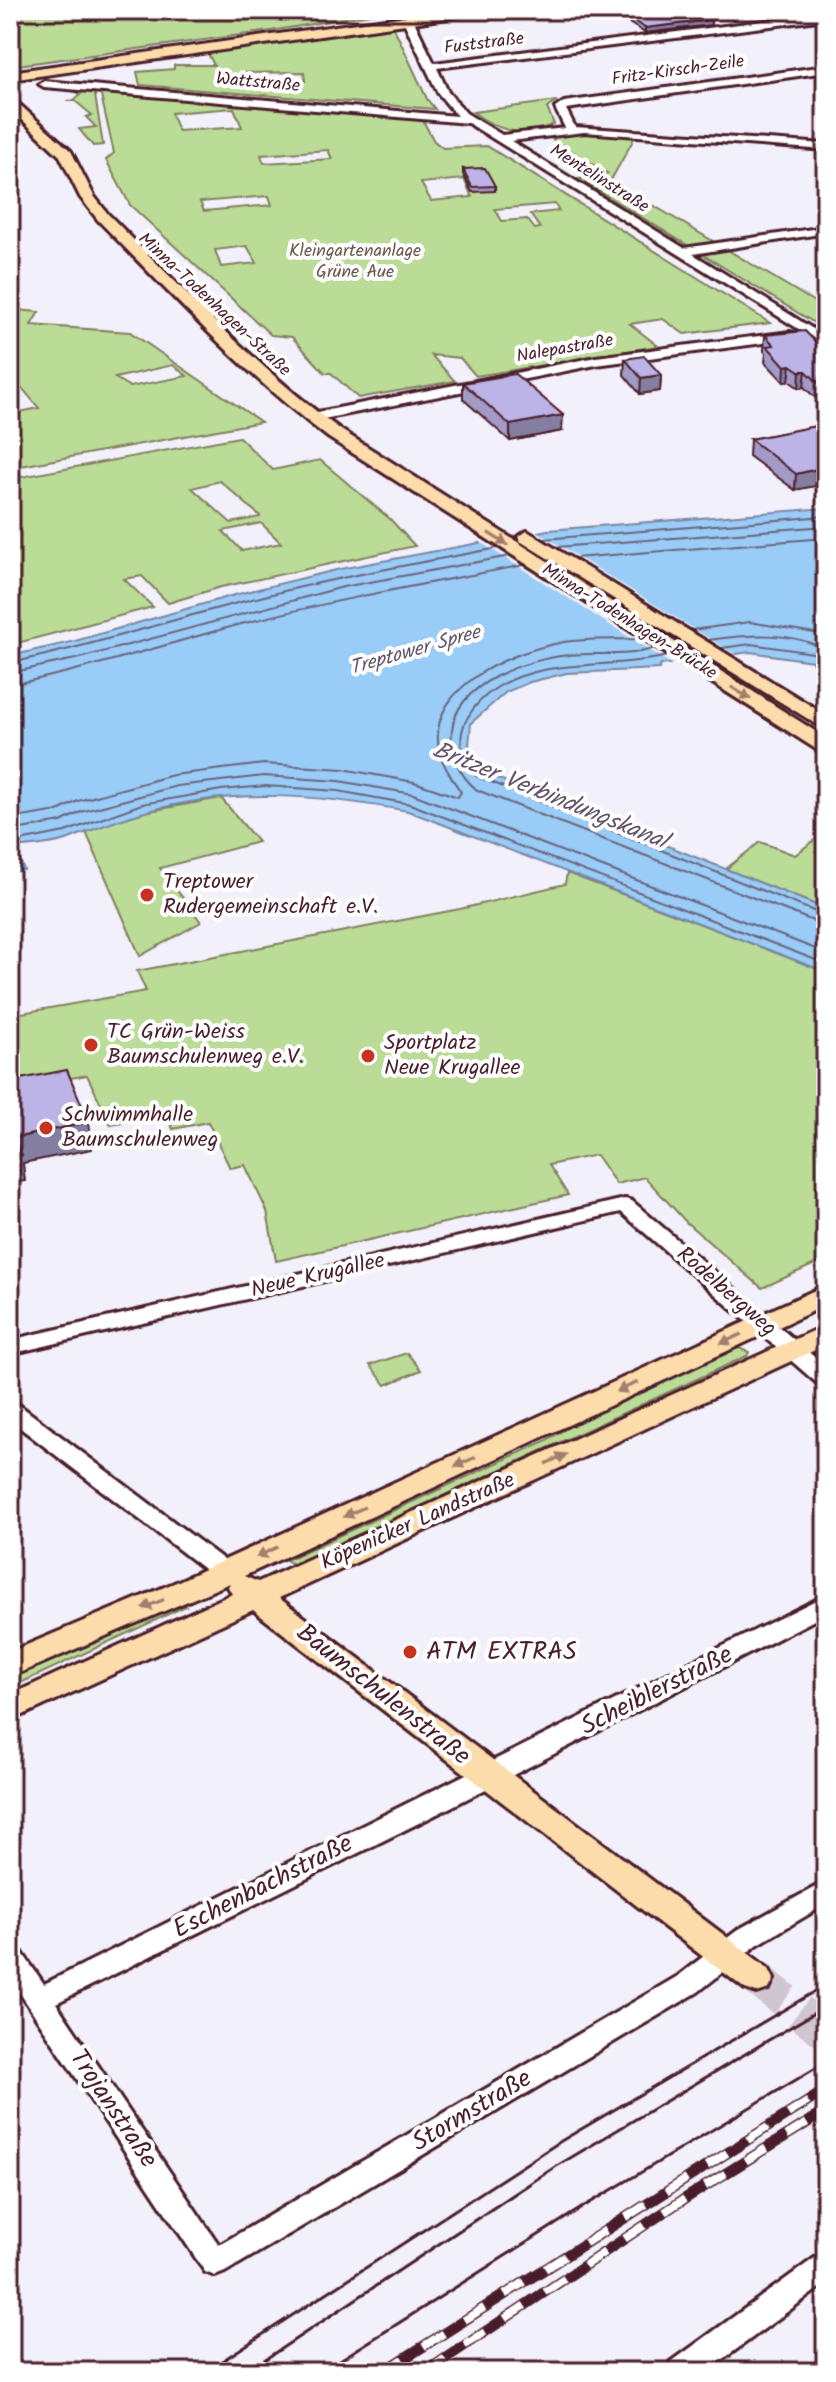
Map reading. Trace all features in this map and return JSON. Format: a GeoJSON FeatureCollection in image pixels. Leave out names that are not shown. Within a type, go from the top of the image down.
{"type":"FeatureCollection","features":[{"type":"Feature","properties":{"kind":"main road"},"geometry":{"type":"LineString","coordinates":[[10,73],[410,15],[476,10]]}},
{"type":"Feature","properties":{"kind":"main road","name":"Minna-Todenhagen-Straße"},"geometry":{"type":"LineString","coordinates":[[10,83],[71,139],[100,192],[119,216],[258,350],[333,413],[397,459],[454,491]]}},
{"type":"Feature","properties":{"kind":"main road","name":"Minna-Todenhagen-Straße"},"geometry":{"type":"LineString","coordinates":[[10,100],[66,154],[87,197],[103,217],[238,352],[313,417],[432,498]]}},
{"type":"Feature","properties":{"kind":"main road","name":"Minna-Todenhagen-Brücke"},"geometry":{"type":"LineString","coordinates":[[454,491],[826,724]]}},
{"type":"Feature","properties":{"kind":"main road","name":"Minna-Todenhagen-Brücke"},"geometry":{"type":"LineString","coordinates":[[432,498],[826,747]]}},
{"type":"Feature","properties":{"kind":"main road","name":"Köpenicker Landstraße"},"geometry":{"type":"LineString","coordinates":[[10,1665],[224,1572],[826,1294]]}},
{"type":"Feature","properties":{"kind":"main road","name":"Köpenicker Landstraße"},"geometry":{"type":"LineString","coordinates":[[10,1709],[826,1334]]}},
{"type":"Feature","properties":{"kind":"main road","name":"Baumschulenstraße"},"geometry":{"type":"LineString","coordinates":[[224,1572],[757,1979]]}},
{"type":"Feature","properties":{"kind":"street","name":"Mentelinstraße"},"geometry":{"type":"LineString","coordinates":[[410,15],[446,98],[469,120],[820,332],[826,342]]}},
{"type":"Feature","properties":{"kind":"street","name":"Fuststraße"},"geometry":{"type":"LineString","coordinates":[[432,66],[826,16]]}},
{"type":"Feature","properties":{"kind":"street","name":"Fritz-Kirsch-Zeile"},"geometry":{"type":"LineString","coordinates":[[571,129],[560,108],[564,105],[826,69]]}},
{"type":"Feature","properties":{"kind":"street","name":"Wattstraße"},"geometry":{"type":"LineString","coordinates":[[44,84],[469,120]]}},
{"type":"Feature","properties":{"kind":"street"},"geometry":{"type":"LineString","coordinates":[[500,139],[571,129],[624,130],[826,147]]}},
{"type":"Feature","properties":{"kind":"street"},"geometry":{"type":"LineString","coordinates":[[684,252],[754,238],[826,230]]}},
{"type":"Feature","properties":{"kind":"street","name":"Nalepastraße"},"geometry":{"type":"LineString","coordinates":[[313,417],[596,361],[820,332]]}},
{"type":"Feature","properties":{"kind":"street","name":"Rodelbergweg"},"geometry":{"type":"LineString","coordinates":[[625,1205],[826,1379]]}},
{"type":"Feature","properties":{"kind":"street","name":"Neue Krugallee"},"geometry":{"type":"LineString","coordinates":[[10,1347],[625,1205]]}},
{"type":"Feature","properties":{"kind":"street","name":"Baumschulenstraße"},"geometry":{"type":"LineString","coordinates":[[10,1409],[224,1572]]}},
{"type":"Feature","properties":{"kind":"street","name":"Scheiblerstraße"},"geometry":{"type":"LineString","coordinates":[[488,1775],[826,1604]]}},
{"type":"Feature","properties":{"kind":"street","name":"Eschenbachstraße"},"geometry":{"type":"LineString","coordinates":[[39,1999],[488,1775]]}},
{"type":"Feature","properties":{"kind":"street","name":"Stormstraße"},"geometry":{"type":"LineString","coordinates":[[215,2263],[688,1984],[748,1937],[826,1891]]}},
{"type":"Feature","properties":{"kind":"street","name":"Trojanstraße"},"geometry":{"type":"LineString","coordinates":[[10,1956],[215,2263]]}},
{"type":"Feature","properties":{"kind":"street"},"geometry":{"type":"LineString","coordinates":[[682,2372],[826,2266]]}},
{"type":"Feature","properties":{"kind":"green space"},"geometry":{"type":"Polygon","coordinates":[[[10,10],[393,10],[271,31],[10,66],[10,10]]]}},
{"type":"Feature","properties":{"kind":"green space"},"geometry":{"type":"Polygon","coordinates":[[[394,28],[427,99],[435,109],[140,85],[137,72],[174,69],[174,65],[214,65],[207,52],[394,28]],[[304,72],[240,73],[239,82],[305,81],[304,72]]]}},
{"type":"Feature","properties":{"kind":"green space"},"geometry":{"type":"Polygon","coordinates":[[[80,88],[94,89],[103,145],[93,146],[79,129],[96,127],[86,117],[92,115],[74,101],[81,94],[75,92],[80,88]]]}},
{"type":"Feature","properties":{"kind":"green space","name":"Kleingartenanlage Grüne Aue"},"geometry":{"type":"Polygon","coordinates":[[[100,91],[422,119],[434,141],[443,148],[487,146],[770,323],[684,334],[663,319],[630,324],[658,346],[476,376],[460,358],[431,355],[455,381],[358,398],[331,373],[325,373],[292,337],[271,335],[130,205],[106,160],[114,153],[100,91]],[[234,108],[171,113],[178,131],[242,127],[234,108]],[[328,150],[261,155],[264,163],[332,159],[328,150]],[[464,179],[421,183],[431,201],[472,197],[464,179]],[[269,196],[200,202],[204,211],[272,205],[269,196]],[[555,204],[495,209],[502,221],[527,219],[535,229],[540,228],[530,214],[559,211],[555,204]],[[247,246],[215,250],[221,267],[257,263],[247,246]]]}},
{"type":"Feature","properties":{"kind":"green space"},"geometry":{"type":"Polygon","coordinates":[[[557,101],[547,108],[554,124],[532,131],[502,128],[473,112],[557,101]]]}},
{"type":"Feature","properties":{"kind":"green space"},"geometry":{"type":"Polygon","coordinates":[[[592,133],[636,135],[611,180],[818,304],[826,303],[826,324],[813,322],[579,179],[607,173],[547,136],[592,133]]]}},
{"type":"Feature","properties":{"kind":"green space"},"geometry":{"type":"Polygon","coordinates":[[[15,290],[18,310],[39,312],[31,325],[130,332],[261,422],[10,468],[10,414],[39,408],[23,389],[10,391],[10,291],[15,290]],[[173,365],[115,378],[130,387],[187,376],[173,365]]]}},
{"type":"Feature","properties":{"kind":"green space"},"geometry":{"type":"Polygon","coordinates":[[[239,437],[273,470],[320,460],[390,519],[415,546],[221,587],[168,603],[142,576],[124,579],[153,607],[10,645],[10,479],[239,437]],[[220,481],[192,488],[231,523],[260,517],[260,516],[220,481]],[[261,523],[223,531],[242,551],[281,543],[261,523]]]}},
{"type":"Feature","properties":{"kind":"green space","name":"Treptower Rudergemeinschaft e.V."},"geometry":{"type":"Polygon","coordinates":[[[221,798],[258,842],[160,868],[201,922],[140,956],[85,830],[144,812],[221,798]]]}},
{"type":"Feature","properties":{"kind":"green space"},"geometry":{"type":"Polygon","coordinates":[[[826,831],[826,909],[726,869],[760,842],[795,855],[826,831]]]}},
{"type":"Feature","properties":{"kind":"green space"},"geometry":{"type":"Polygon","coordinates":[[[567,873],[826,972],[826,1259],[762,1288],[687,1223],[645,1177],[616,1184],[596,1155],[549,1165],[568,1195],[276,1261],[267,1211],[245,1165],[230,1168],[208,1122],[173,1129],[166,1114],[111,1125],[87,1075],[10,1089],[10,1015],[146,991],[137,971],[460,909],[565,884],[567,873]]]}},
{"type":"Feature","properties":{"kind":"green space"},"geometry":{"type":"Polygon","coordinates":[[[736,1347],[749,1352],[747,1356],[294,1565],[286,1560],[545,1441],[591,1414],[736,1347]]]}},
{"type":"Feature","properties":{"kind":"green space"},"geometry":{"type":"Polygon","coordinates":[[[407,1353],[421,1370],[386,1385],[370,1365],[407,1353]]]}},
{"type":"Feature","properties":{"kind":"green space"},"geometry":{"type":"Polygon","coordinates":[[[181,1601],[186,1606],[10,1688],[10,1677],[181,1601]]]}},
{"type":"Feature","properties":{"kind":"water","name":"Treptower Spree"},"geometry":{"type":"Polygon","coordinates":[[[826,508],[826,690],[812,661],[750,652],[661,665],[659,669],[567,673],[530,682],[506,692],[471,723],[469,745],[484,773],[826,909],[826,972],[408,811],[342,801],[243,796],[178,804],[126,818],[63,841],[15,848],[24,870],[10,872],[10,656],[340,569],[548,530],[826,508]]]}},
{"type":"Feature","properties":{"kind":"pier"},"geometry":{"type":"Polygon","coordinates":[[[533,529],[741,658],[715,661],[512,533],[533,529]]]}},
{"type":"Feature","properties":{"kind":"pier"},"geometry":{"type":"Polygon","coordinates":[[[501,535],[704,663],[676,667],[477,540],[501,535]]]}},
{"type":"Feature","properties":{"kind":"building"},"geometry":{"type":"Polygon","coordinates":[[[615,10],[694,10],[711,20],[645,28],[615,10]]]}},
{"type":"Feature","properties":{"kind":"building"},"geometry":{"type":"Polygon","coordinates":[[[485,168],[495,186],[472,187],[463,169],[485,168]]]}},
{"type":"Feature","properties":{"kind":"building"},"geometry":{"type":"Polygon","coordinates":[[[805,331],[826,353],[826,390],[806,371],[785,366],[767,346],[774,345],[765,335],[805,331]]]}},
{"type":"Feature","properties":{"kind":"building"},"geometry":{"type":"Polygon","coordinates":[[[644,356],[661,375],[641,378],[625,359],[644,356]]]}},
{"type":"Feature","properties":{"kind":"building"},"geometry":{"type":"Polygon","coordinates":[[[515,374],[563,415],[510,425],[463,383],[515,374]]]}},
{"type":"Feature","properties":{"kind":"building"},"geometry":{"type":"Polygon","coordinates":[[[826,424],[826,467],[796,474],[750,439],[826,424]]]}},
{"type":"Feature","properties":{"kind":"building"},"geometry":{"type":"Polygon","coordinates":[[[67,1070],[89,1122],[14,1138],[22,1155],[10,1157],[10,1081],[67,1070]]]}},
{"type":"Feature","properties":{"kind":"tunnel"},"geometry":{"type":"LineString","coordinates":[[757,1979],[826,2032]]}},
{"type":"Feature","properties":{"kind":"tram line"},"geometry":{"type":"LineString","coordinates":[[205,2372],[561,2141],[826,1985]]}},
{"type":"Feature","properties":{"kind":"tram line"},"geometry":{"type":"LineString","coordinates":[[246,2372],[555,2167],[826,2006]]}},
{"type":"Feature","properties":{"kind":"tram line"},"geometry":{"type":"LineString","coordinates":[[321,2372],[583,2207],[826,2062]]}},
{"type":"Feature","properties":{"kind":"railway"},"geometry":{"type":"LineString","coordinates":[[383,2372],[826,2090]]}},
{"type":"Feature","properties":{"kind":"railway"},"geometry":{"type":"LineString","coordinates":[[425,2372],[678,2203],[826,2111]]}},
{"type":"Feature","properties":{"kind":"place","name":"Treptower Rudergemeinschaft e.V."},"geometry":{"type":"Point","coordinates":[147,895]}},
{"type":"Feature","properties":{"kind":"place","name":"TC Grün-Weiss Baumschulenweg e.V."},"geometry":{"type":"Point","coordinates":[91,1045]}},
{"type":"Feature","properties":{"kind":"place","name":"Sportplatz Neue Krugallee"},"geometry":{"type":"Point","coordinates":[368,1056]}},
{"type":"Feature","properties":{"kind":"place","name":"Schwimmhalle Baumschulenweg"},"geometry":{"type":"Point","coordinates":[46,1128]}},
{"type":"Feature","properties":{"kind":"place","name":"ATM EXTRAS"},"geometry":{"type":"Point","coordinates":[410,1652]}},
{"type":"Feature","properties":{"kind":"water label","name":"Britzer Verbindungskanal"},"geometry":{"type":"Point","coordinates":[550,796]}}]}
